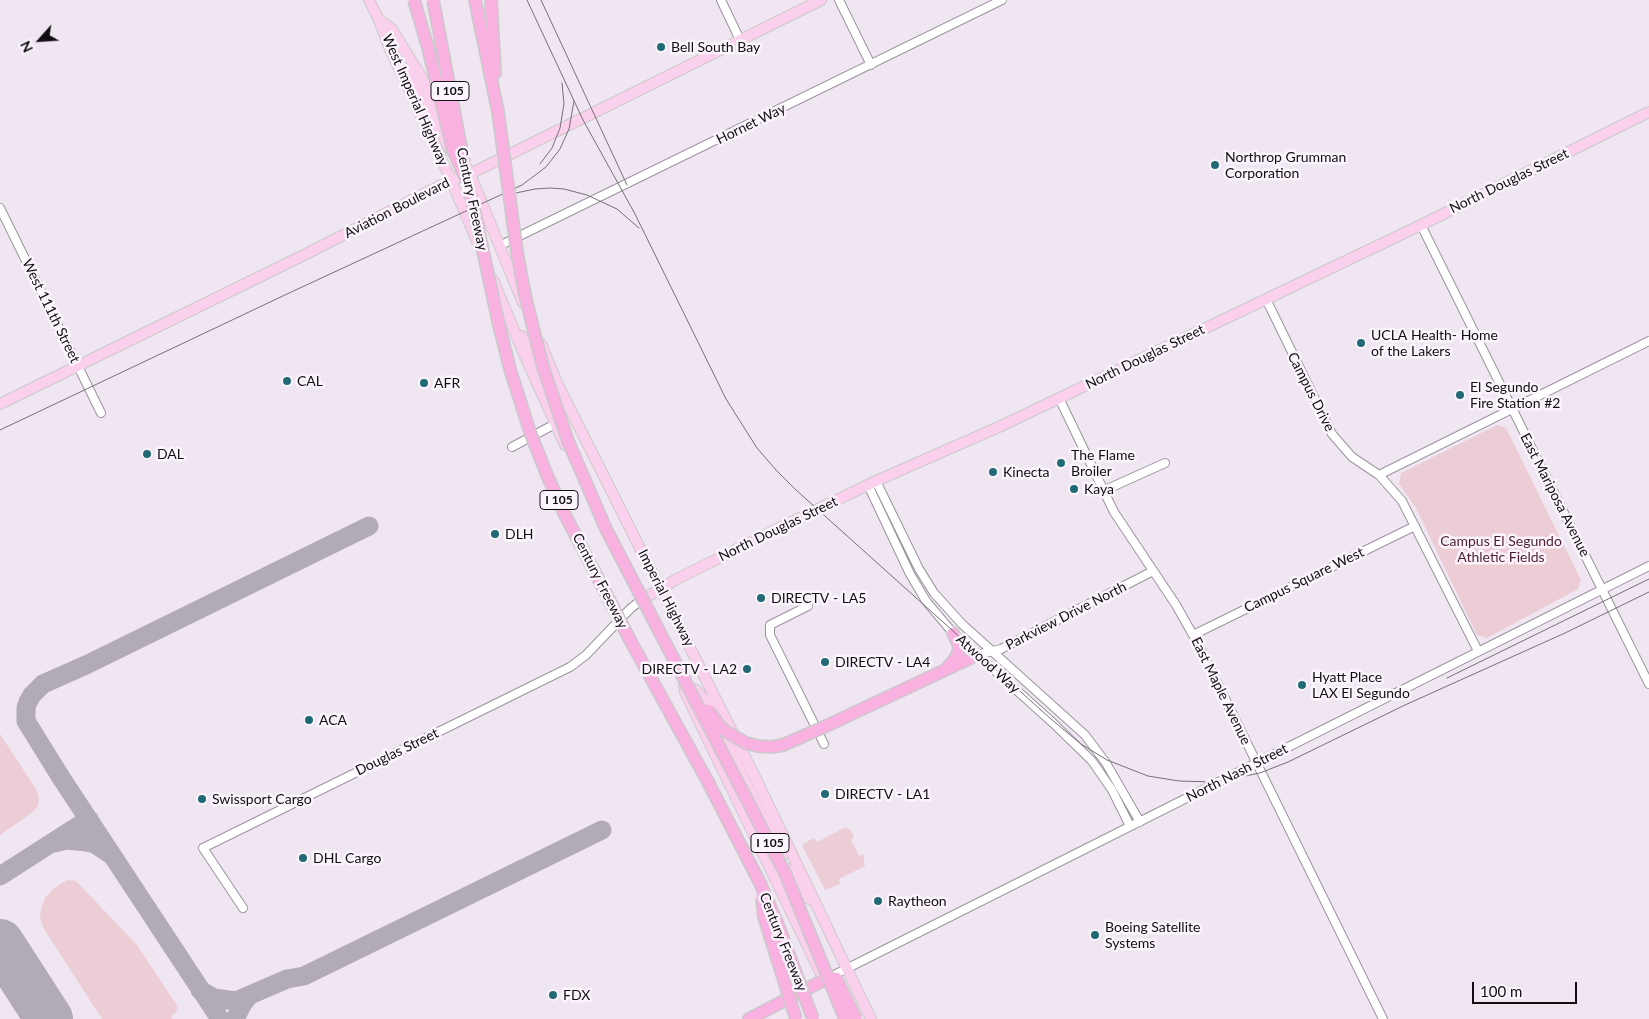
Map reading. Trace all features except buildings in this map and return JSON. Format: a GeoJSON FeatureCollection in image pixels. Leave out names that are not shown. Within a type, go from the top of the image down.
{"type":"FeatureCollection","features":[{"type":"Feature","properties":{"kind":"highway"},"geometry":{"type":"LineString","coordinates":[[414,0],[453,150],[469,177]]}},
{"type":"Feature","properties":{"kind":"highway","name":"Century Freeway"},"geometry":{"type":"LineString","coordinates":[[433,0],[498,321],[510,369],[530,432],[547,475],[593,568],[760,883],[778,925],[813,1019]]}},
{"type":"Feature","properties":{"kind":"highway","name":"Century Freeway"},"geometry":{"type":"LineString","coordinates":[[475,0],[498,112],[516,252],[525,295],[534,337],[568,441],[606,529],[786,873],[844,1019]]}},
{"type":"Feature","properties":{"kind":"highway"},"geometry":{"type":"LineString","coordinates":[[491,0],[498,112]]}},
{"type":"Feature","properties":{"kind":"highway"},"geometry":{"type":"LineString","coordinates":[[945,669],[958,653],[959,646],[953,634]]}},
{"type":"Feature","properties":{"kind":"highway"},"geometry":{"type":"LineString","coordinates":[[683,673],[722,729],[746,743],[758,746],[777,746],[800,739],[977,655]]}},
{"type":"Feature","properties":{"kind":"highway"},"geometry":{"type":"LineString","coordinates":[[786,873],[856,1019]]}},
{"type":"Feature","properties":{"kind":"highway"},"geometry":{"type":"LineString","coordinates":[[760,883],[764,916],[796,1019]]}},
{"type":"Feature","properties":{"kind":"highway"},"geometry":{"type":"LineString","coordinates":[[749,1019],[824,980]]}},
{"type":"Feature","properties":{"kind":"main road","name":"West Imperial Highway"},"geometry":{"type":"LineString","coordinates":[[369,0],[390,50],[451,180]]}},
{"type":"Feature","properties":{"kind":"main road","name":"Aviation Boulevard"},"geometry":{"type":"LineString","coordinates":[[0,404],[451,180],[469,177],[821,0]]}},
{"type":"Feature","properties":{"kind":"main road","name":"West Imperial Highway"},"geometry":{"type":"LineString","coordinates":[[379,20],[391,28],[422,78],[450,131],[469,177]]}},
{"type":"Feature","properties":{"kind":"main road"},"geometry":{"type":"LineString","coordinates":[[390,50],[401,60],[460,168],[469,177]]}},
{"type":"Feature","properties":{"kind":"main road","name":"North Douglas Street"},"geometry":{"type":"LineString","coordinates":[[640,601],[660,588],[872,483],[1001,426],[1422,225],[1649,112]]}},
{"type":"Feature","properties":{"kind":"main road","name":"Imperial Highway"},"geometry":{"type":"LineString","coordinates":[[469,177],[557,382],[660,588],[752,781],[815,900],[871,1019]]}},
{"type":"Feature","properties":{"kind":"main road","name":"Imperial Highway"},"geometry":{"type":"LineString","coordinates":[[451,180],[555,424],[844,1019]]}},
{"type":"Feature","properties":{"kind":"main road"},"geometry":{"type":"LineString","coordinates":[[508,317],[523,338],[562,412],[575,418]]}},
{"type":"Feature","properties":{"kind":"main road"},"geometry":{"type":"LineString","coordinates":[[682,685],[696,690],[706,701],[752,781]]}},
{"type":"Feature","properties":{"kind":"street"},"geometry":{"type":"LineString","coordinates":[[721,0],[740,40]]}},
{"type":"Feature","properties":{"kind":"street"},"geometry":{"type":"LineString","coordinates":[[839,0],[871,65]]}},
{"type":"Feature","properties":{"kind":"street","name":"Hornet Way"},"geometry":{"type":"LineString","coordinates":[[499,246],[1002,0]]}},
{"type":"Feature","properties":{"kind":"street","name":"West 111th Street"},"geometry":{"type":"LineString","coordinates":[[0,208],[101,413]]}},
{"type":"Feature","properties":{"kind":"street","name":"East Mariposa Avenue"},"geometry":{"type":"LineString","coordinates":[[1422,225],[1649,684]]}},
{"type":"Feature","properties":{"kind":"street","name":"Campus Drive"},"geometry":{"type":"LineString","coordinates":[[1266,299],[1332,434],[1352,457],[1379,474],[1402,501],[1478,651]]}},
{"type":"Feature","properties":{"kind":"street"},"geometry":{"type":"LineString","coordinates":[[1379,474],[1649,341]]}},
{"type":"Feature","properties":{"kind":"street","name":"East Maple Avenue"},"geometry":{"type":"LineString","coordinates":[[1059,398],[1103,491],[1126,532],[1176,605],[1193,635],[1383,1019]]}},
{"type":"Feature","properties":{"kind":"street"},"geometry":{"type":"LineString","coordinates":[[512,447],[555,424]]}},
{"type":"Feature","properties":{"kind":"street"},"geometry":{"type":"LineString","coordinates":[[1103,491],[1165,463]]}},
{"type":"Feature","properties":{"kind":"street","name":"Atwood Way"},"geometry":{"type":"LineString","coordinates":[[872,483],[916,586],[926,601],[953,634],[1092,761],[1112,790],[1130,826]]}},
{"type":"Feature","properties":{"kind":"street","name":"Atwood Way"},"geometry":{"type":"LineString","coordinates":[[872,483],[927,582],[946,607],[962,624],[1085,735],[1106,763],[1140,822]]}},
{"type":"Feature","properties":{"kind":"street","name":"Campus Square West"},"geometry":{"type":"LineString","coordinates":[[1193,635],[1415,526]]}},
{"type":"Feature","properties":{"kind":"street","name":"North Nash Street"},"geometry":{"type":"LineString","coordinates":[[824,980],[1649,566]]}},
{"type":"Feature","properties":{"kind":"street","name":"Parkview Drive North"},"geometry":{"type":"LineString","coordinates":[[977,655],[1001,649],[1153,571]]}},
{"type":"Feature","properties":{"kind":"street","name":"Douglas Street"},"geometry":{"type":"LineString","coordinates":[[243,908],[203,848],[570,667],[586,655],[640,601]]}},
{"type":"Feature","properties":{"kind":"street"},"geometry":{"type":"LineString","coordinates":[[808,606],[770,625],[770,635],[824,744]]}},
{"type":"Feature","properties":{"kind":"street"},"geometry":{"type":"LineString","coordinates":[[733,790],[752,781]]}},
{"type":"Feature","properties":{"kind":"green space","name":"Campus El Segundo Athletic Fields"},"geometry":{"type":"Polygon","coordinates":[[[1497,425],[1506,428],[1581,580],[1578,589],[1487,638],[1477,635],[1416,508],[1399,484],[1401,473],[1497,425]]]}},
{"type":"Feature","properties":{"kind":"green space"},"geometry":{"type":"Polygon","coordinates":[[[0,734],[36,789],[39,797],[38,805],[34,811],[0,835],[0,734]]]}},
{"type":"Feature","properties":{"kind":"green space"},"geometry":{"type":"Polygon","coordinates":[[[846,827],[852,832],[854,837],[851,840],[859,856],[863,854],[865,866],[839,879],[840,884],[825,890],[803,844],[814,838],[817,842],[846,827]]]}},
{"type":"Feature","properties":{"kind":"green space"},"geometry":{"type":"Polygon","coordinates":[[[67,880],[76,881],[137,945],[178,1007],[171,1016],[173,1019],[102,1019],[44,929],[40,919],[45,898],[53,889],[67,880]]]}},
{"type":"Feature","properties":{"kind":"taxiway"},"geometry":{"type":"LineString","coordinates":[[220,1019],[60,776],[26,721],[26,708],[32,695],[43,684],[86,665],[369,526]]}},
{"type":"Feature","properties":{"kind":"taxiway"},"geometry":{"type":"LineString","coordinates":[[0,876],[89,819]]}},
{"type":"Feature","properties":{"kind":"taxiway"},"geometry":{"type":"LineString","coordinates":[[200,990],[214,998],[236,1001],[287,979],[304,976],[602,830]]}},
{"type":"Feature","properties":{"kind":"taxiway"},"geometry":{"type":"LineString","coordinates":[[54,843],[67,840],[86,842],[95,844],[110,854]]}},
{"type":"Feature","properties":{"kind":"taxiway"},"geometry":{"type":"LineString","coordinates":[[0,942],[4,949]]}},
{"type":"Feature","properties":{"kind":"taxiway"},"geometry":{"type":"LineString","coordinates":[[235,1019],[249,996]]}},
{"type":"Feature","properties":{"kind":"runway"},"geometry":{"type":"LineString","coordinates":[[0,943],[49,1019]]}},
{"type":"Feature","properties":{"kind":"tram line"},"geometry":{"type":"LineString","coordinates":[[527,0],[583,120],[635,214],[726,399],[757,448],[796,490],[1051,719],[1081,744],[1107,760],[1148,776],[1179,781],[1216,782],[1260,773],[1288,762],[1405,705],[1565,633],[1649,592]]}},
{"type":"Feature","properties":{"kind":"tram line"},"geometry":{"type":"LineString","coordinates":[[541,0],[627,185]]}},
{"type":"Feature","properties":{"kind":"tram line"},"geometry":{"type":"LineString","coordinates":[[540,164],[552,148],[560,128],[564,104],[562,83]]}},
{"type":"Feature","properties":{"kind":"tram line"},"geometry":{"type":"LineString","coordinates":[[0,430],[522,185],[546,167],[560,149],[569,129],[574,101]]}},
{"type":"Feature","properties":{"kind":"tram line"},"geometry":{"type":"LineString","coordinates":[[516,193],[550,188],[564,189],[587,195],[617,209],[639,228]]}},
{"type":"Feature","properties":{"kind":"tram line"},"geometry":{"type":"LineString","coordinates":[[1447,678],[1649,579]]}},
{"type":"Feature","properties":{"kind":"place","name":"Bell South Bay"},"geometry":{"type":"Point","coordinates":[661,47]}},
{"type":"Feature","properties":{"kind":"place","name":"Northrop Grumman Corporation"},"geometry":{"type":"Point","coordinates":[1215,165]}},
{"type":"Feature","properties":{"kind":"place","name":"UCLA Health- Home of the Lakers"},"geometry":{"type":"Point","coordinates":[1361,343]}},
{"type":"Feature","properties":{"kind":"place","name":"CAL"},"geometry":{"type":"Point","coordinates":[287,381]}},
{"type":"Feature","properties":{"kind":"place","name":"AFR"},"geometry":{"type":"Point","coordinates":[424,383]}},
{"type":"Feature","properties":{"kind":"place","name":"El Segundo Fire Station #2"},"geometry":{"type":"Point","coordinates":[1460,395]}},
{"type":"Feature","properties":{"kind":"place","name":"DAL"},"geometry":{"type":"Point","coordinates":[147,454]}},
{"type":"Feature","properties":{"kind":"place","name":"The Flame Broiler"},"geometry":{"type":"Point","coordinates":[1061,463]}},
{"type":"Feature","properties":{"kind":"place","name":"Kinecta"},"geometry":{"type":"Point","coordinates":[993,472]}},
{"type":"Feature","properties":{"kind":"place","name":"Kaya"},"geometry":{"type":"Point","coordinates":[1074,489]}},
{"type":"Feature","properties":{"kind":"place","name":"DLH"},"geometry":{"type":"Point","coordinates":[495,534]}},
{"type":"Feature","properties":{"kind":"place","name":"DIRECTV - LA5"},"geometry":{"type":"Point","coordinates":[761,598]}},
{"type":"Feature","properties":{"kind":"place","name":"DIRECTV - LA4"},"geometry":{"type":"Point","coordinates":[825,662]}},
{"type":"Feature","properties":{"kind":"place","name":"DIRECTV - LA2"},"geometry":{"type":"Point","coordinates":[747,669]}},
{"type":"Feature","properties":{"kind":"place","name":"Hyatt Place LAX El Segundo"},"geometry":{"type":"Point","coordinates":[1302,685]}},
{"type":"Feature","properties":{"kind":"place","name":"ACA"},"geometry":{"type":"Point","coordinates":[309,720]}},
{"type":"Feature","properties":{"kind":"place","name":"DIRECTV - LA1"},"geometry":{"type":"Point","coordinates":[825,794]}},
{"type":"Feature","properties":{"kind":"place","name":"Swissport Cargo"},"geometry":{"type":"Point","coordinates":[202,799]}},
{"type":"Feature","properties":{"kind":"place","name":"DHL Cargo"},"geometry":{"type":"Point","coordinates":[303,858]}},
{"type":"Feature","properties":{"kind":"place","name":"Raytheon"},"geometry":{"type":"Point","coordinates":[878,901]}},
{"type":"Feature","properties":{"kind":"place","name":"Boeing Satellite Systems"},"geometry":{"type":"Point","coordinates":[1095,935]}},
{"type":"Feature","properties":{"kind":"place","name":"FDX"},"geometry":{"type":"Point","coordinates":[553,995]}}]}
